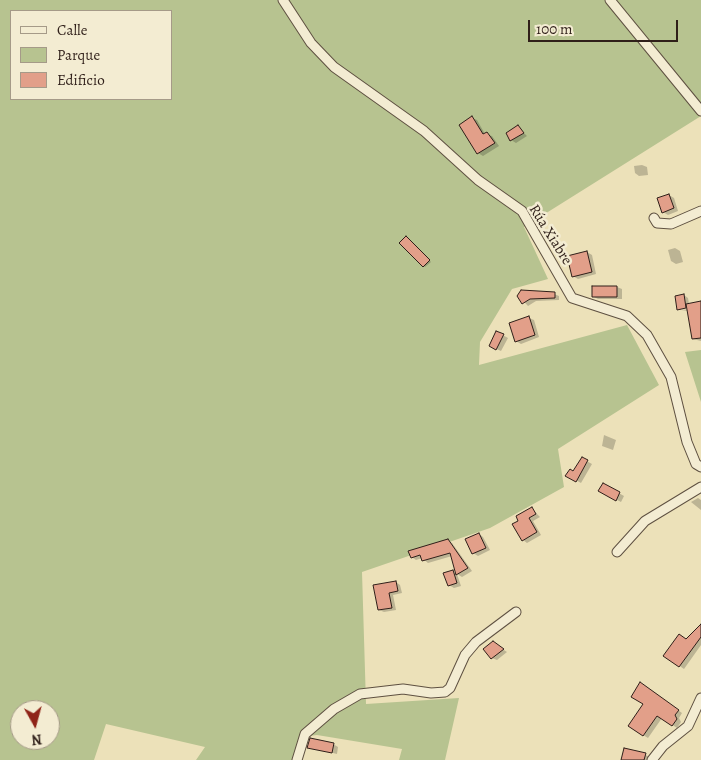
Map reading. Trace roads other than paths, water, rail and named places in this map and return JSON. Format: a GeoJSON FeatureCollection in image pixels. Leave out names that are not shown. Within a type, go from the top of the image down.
{"type":"FeatureCollection","features":[{"type":"Feature","properties":{"kind":"street","name":"Rúa Xiabre"},"geometry":{"type":"LineString","coordinates":[[283,0],[311,43],[334,67],[424,131],[478,180],[522,211],[572,298],[627,316],[647,335],[671,377],[687,442],[696,464],[701,467]]}},
{"type":"Feature","properties":{"kind":"street"},"geometry":{"type":"LineString","coordinates":[[610,0],[701,111]]}},
{"type":"Feature","properties":{"kind":"street"},"geometry":{"type":"LineString","coordinates":[[654,218],[657,223],[670,224],[701,211]]}},
{"type":"Feature","properties":{"kind":"street"},"geometry":{"type":"LineString","coordinates":[[617,552],[645,521],[701,487]]}},
{"type":"Feature","properties":{"kind":"street"},"geometry":{"type":"LineString","coordinates":[[297,760],[305,734],[334,709],[360,694],[403,689],[431,693],[445,692],[450,688],[465,655],[476,642],[516,612]]}},
{"type":"Feature","properties":{"kind":"street"},"geometry":{"type":"LineString","coordinates":[[652,760],[663,746],[688,726],[701,698]]}}]}
